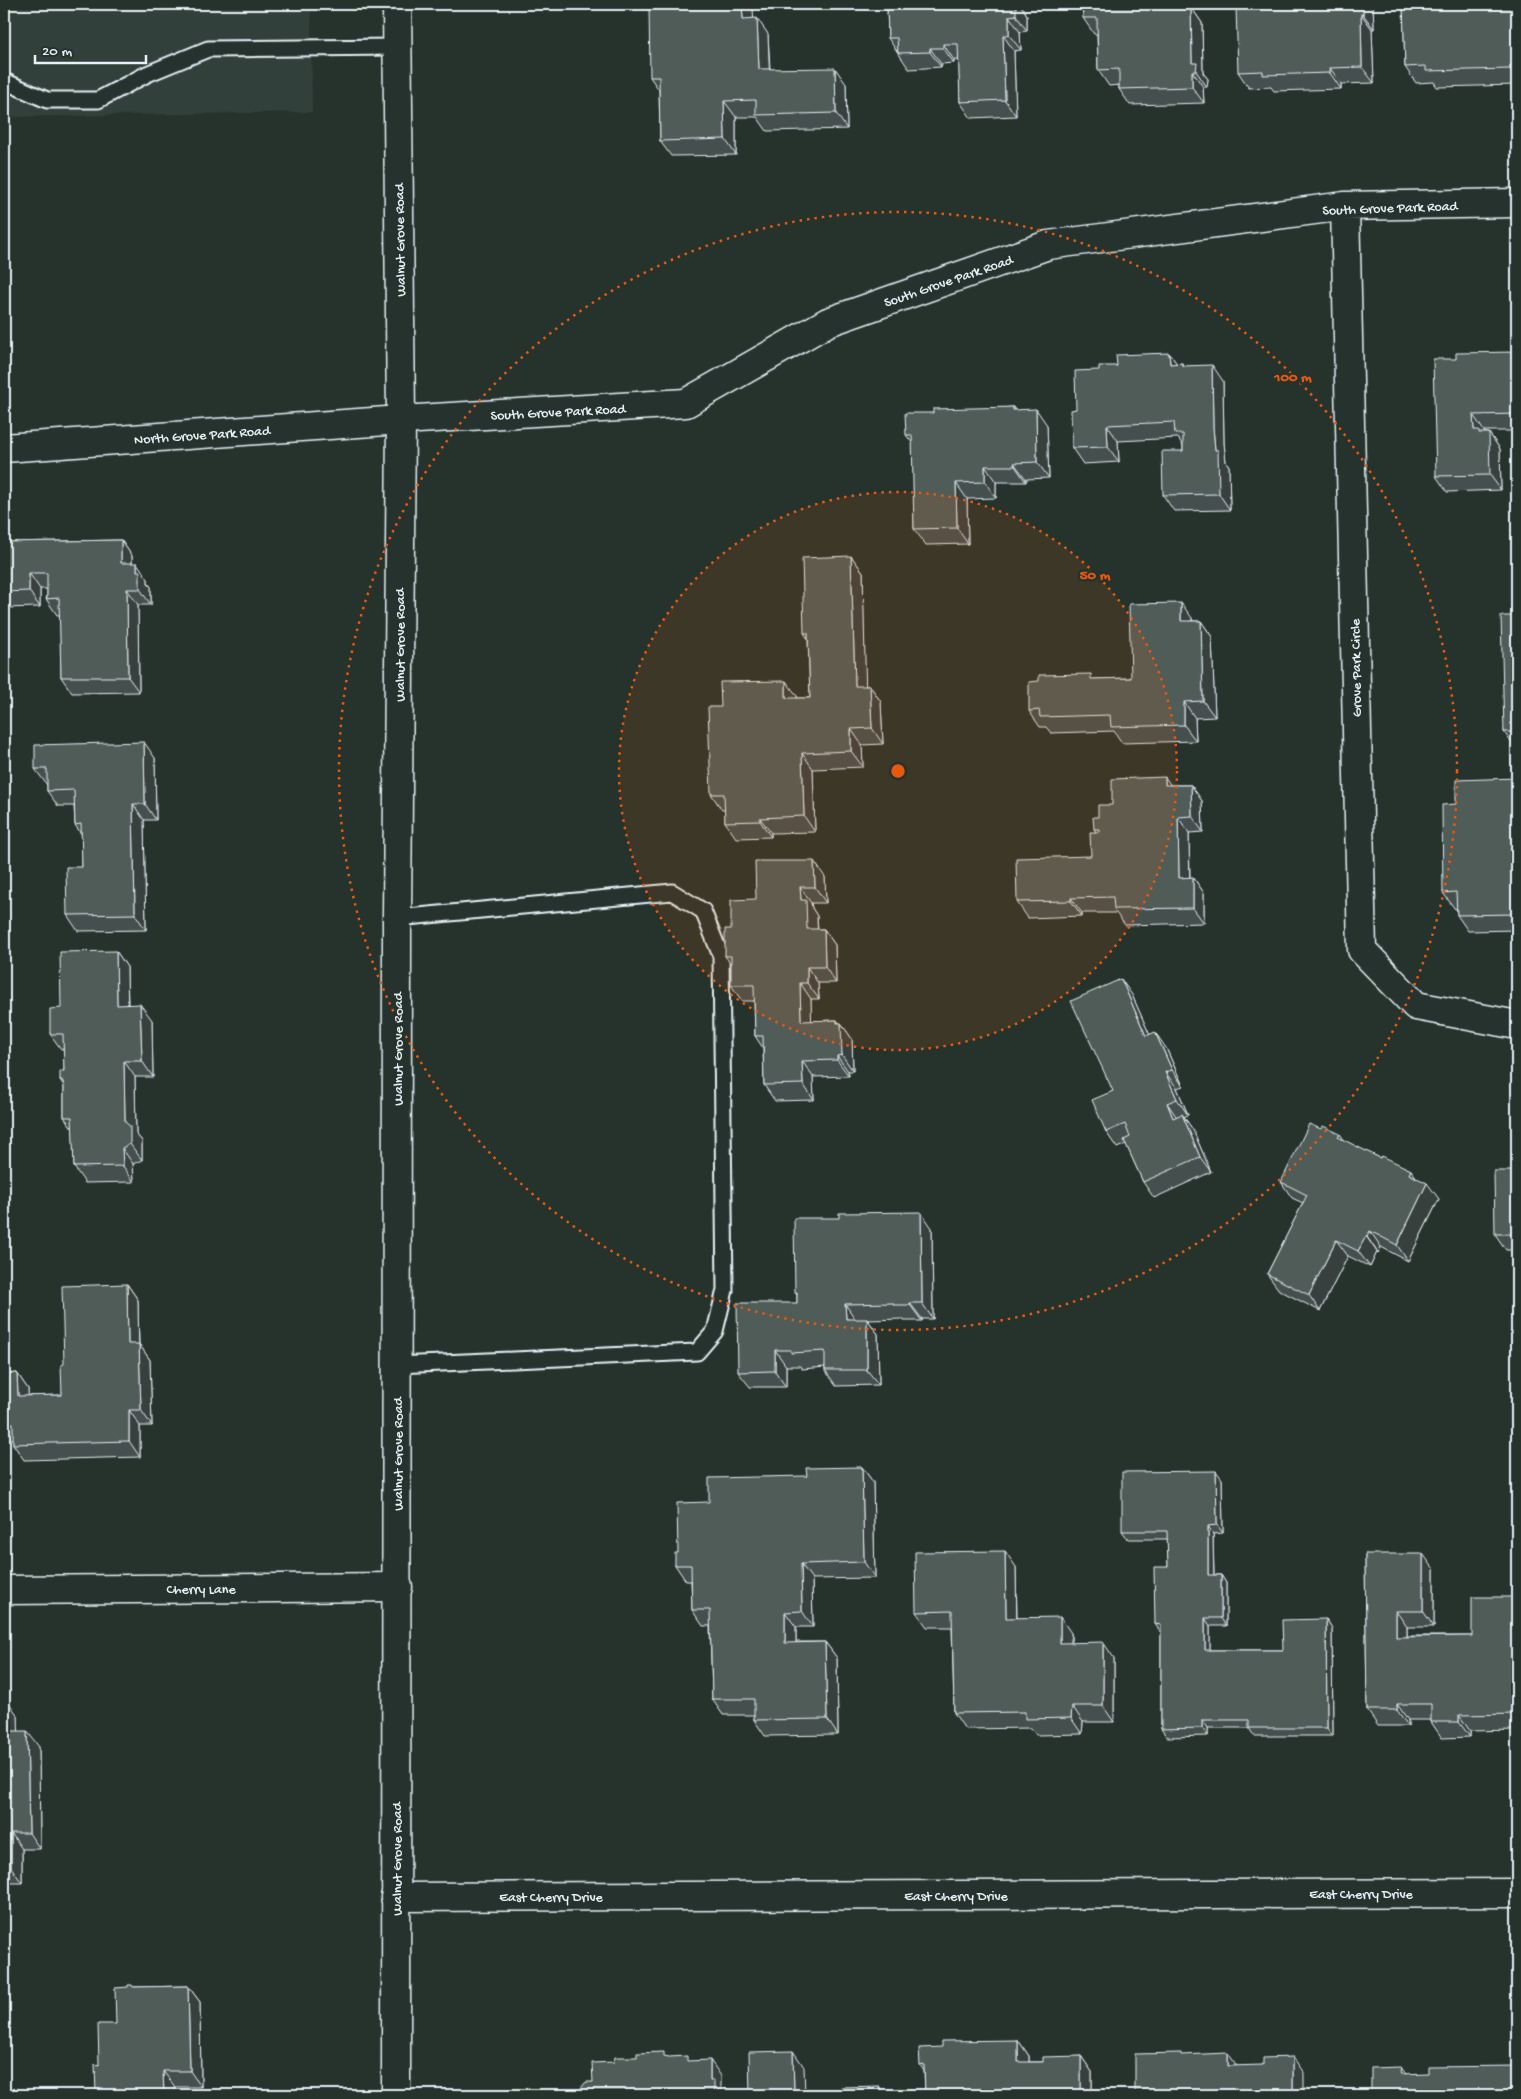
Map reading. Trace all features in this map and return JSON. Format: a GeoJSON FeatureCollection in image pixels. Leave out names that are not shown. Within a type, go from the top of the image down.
{"type":"FeatureCollection","features":[{"type":"Feature","properties":{"kind":"street","name":"Walnut Grove Road"},"geometry":{"type":"LineString","coordinates":[[396,4],[400,420],[397,918],[396,1365],[398,1587],[395,1897],[396,2095]]}},
{"type":"Feature","properties":{"kind":"street","name":"South Grove Park Road"},"geometry":{"type":"LineString","coordinates":[[400,420],[686,403],[828,322],[1048,245],[1345,206],[1517,203]]}},
{"type":"Feature","properties":{"kind":"street","name":"Grove Park Circle"},"geometry":{"type":"LineString","coordinates":[[1345,206],[1362,950],[1416,1006],[1517,1025]]}},
{"type":"Feature","properties":{"kind":"street","name":"North Grove Park Road"},"geometry":{"type":"LineString","coordinates":[[4,448],[400,420]]}},
{"type":"Feature","properties":{"kind":"street","name":"Cherry Lane"},"geometry":{"type":"LineString","coordinates":[[4,1590],[398,1587]]}},
{"type":"Feature","properties":{"kind":"street","name":"East Cherry Drive"},"geometry":{"type":"LineString","coordinates":[[395,1897],[1517,1892]]}},
{"type":"Feature","properties":{"kind":"lane"},"geometry":{"type":"LineString","coordinates":[[4,81],[47,100],[98,100],[147,74],[208,49],[397,47]]}},
{"type":"Feature","properties":{"kind":"lane"},"geometry":{"type":"LineString","coordinates":[[396,1365],[697,1352],[715,1331],[725,1290],[721,956],[703,911],[672,892],[397,918]]}},
{"type":"Feature","properties":{"kind":"shaded area"},"geometry":{"type":"Polygon","coordinates":[[[4,4],[311,4],[312,112],[4,117],[4,4]]]}},
{"type":"Feature","properties":{"kind":"building"},"geometry":{"type":"Polygon","coordinates":[[[659,4],[742,4],[743,19],[757,18],[759,69],[835,68],[836,113],[756,115],[756,100],[724,101],[725,139],[660,141],[659,77],[650,77],[649,7],[659,7],[659,4]]]}},
{"type":"Feature","properties":{"kind":"building"},"geometry":{"type":"Polygon","coordinates":[[[887,4],[1016,4],[1016,15],[1009,16],[1009,35],[1003,35],[1005,100],[960,102],[958,44],[943,44],[943,48],[930,48],[930,52],[898,53],[897,38],[888,38],[887,4]]]}},
{"type":"Feature","properties":{"kind":"building"},"geometry":{"type":"Polygon","coordinates":[[[1082,4],[1144,4],[1144,8],[1191,7],[1192,63],[1197,63],[1196,71],[1192,71],[1192,87],[1119,89],[1119,69],[1098,70],[1097,18],[1083,18],[1082,4]]]}},
{"type":"Feature","properties":{"kind":"building"},"geometry":{"type":"Polygon","coordinates":[[[1242,4],[1363,4],[1363,14],[1361,14],[1362,67],[1330,68],[1330,73],[1263,75],[1263,71],[1238,72],[1236,7],[1242,7],[1242,4]]]}},
{"type":"Feature","properties":{"kind":"building"},"geometry":{"type":"Polygon","coordinates":[[[1403,4],[1476,4],[1476,8],[1517,6],[1517,65],[1510,65],[1510,69],[1426,71],[1426,66],[1405,67],[1403,4]]]}},
{"type":"Feature","properties":{"kind":"building"},"geometry":{"type":"Polygon","coordinates":[[[1517,352],[1517,414],[1473,415],[1474,430],[1479,430],[1479,433],[1489,433],[1490,475],[1436,476],[1433,359],[1456,359],[1456,353],[1517,352]]]}},
{"type":"Feature","properties":{"kind":"building"},"geometry":{"type":"Polygon","coordinates":[[[1169,353],[1170,364],[1182,363],[1182,366],[1212,365],[1213,427],[1215,450],[1218,450],[1219,494],[1163,495],[1162,451],[1183,451],[1183,434],[1175,434],[1174,422],[1107,425],[1108,447],[1072,448],[1071,410],[1076,409],[1075,371],[1099,370],[1099,366],[1117,366],[1116,355],[1169,353]]]}},
{"type":"Feature","properties":{"kind":"building"},"geometry":{"type":"Polygon","coordinates":[[[1013,407],[1013,410],[1036,409],[1037,462],[1014,463],[1015,466],[985,466],[985,482],[956,483],[957,528],[914,529],[912,435],[906,435],[905,413],[933,413],[933,409],[1013,407]]]}},
{"type":"Feature","properties":{"kind":"building"},"geometry":{"type":"Polygon","coordinates":[[[121,540],[121,563],[137,563],[137,571],[140,571],[140,589],[127,589],[128,677],[61,677],[59,598],[46,599],[47,573],[29,573],[29,591],[4,592],[4,542],[121,540]]]}},
{"type":"Feature","properties":{"kind":"building"},"geometry":{"type":"Polygon","coordinates":[[[851,556],[855,686],[870,686],[872,728],[851,729],[851,751],[802,753],[804,816],[760,818],[760,821],[725,822],[724,794],[711,794],[708,707],[721,707],[720,682],[786,681],[786,698],[810,698],[808,633],[804,633],[802,558],[851,556]]]}},
{"type":"Feature","properties":{"kind":"building"},"geometry":{"type":"Polygon","coordinates":[[[1181,603],[1181,621],[1201,621],[1203,701],[1184,702],[1184,725],[1111,727],[1110,715],[1040,717],[1039,710],[1029,711],[1029,682],[1039,681],[1039,675],[1091,674],[1091,679],[1131,678],[1129,604],[1181,603]]]}},
{"type":"Feature","properties":{"kind":"building"},"geometry":{"type":"Polygon","coordinates":[[[1501,616],[1517,616],[1517,732],[1504,732],[1501,616]]]}},
{"type":"Feature","properties":{"kind":"building"},"geometry":{"type":"Polygon","coordinates":[[[144,742],[145,804],[133,804],[135,914],[67,915],[66,867],[82,867],[81,824],[75,825],[74,790],[47,791],[47,769],[35,769],[35,745],[144,742]]]}},
{"type":"Feature","properties":{"kind":"building"},"geometry":{"type":"Polygon","coordinates":[[[1165,777],[1165,785],[1191,785],[1192,816],[1178,817],[1179,878],[1193,877],[1193,908],[1114,909],[1113,897],[1071,898],[1071,901],[1017,902],[1016,858],[1091,856],[1090,832],[1099,832],[1099,829],[1094,829],[1093,817],[1098,817],[1098,805],[1112,805],[1112,779],[1165,777]]]}},
{"type":"Feature","properties":{"kind":"building"},"geometry":{"type":"Polygon","coordinates":[[[1517,778],[1517,813],[1513,813],[1515,876],[1517,876],[1517,914],[1457,915],[1456,892],[1443,893],[1442,805],[1456,804],[1456,780],[1517,778]]]}},
{"type":"Feature","properties":{"kind":"building"},"geometry":{"type":"Polygon","coordinates":[[[755,861],[814,861],[815,887],[800,887],[801,900],[806,900],[807,929],[824,929],[825,967],[807,967],[807,983],[800,983],[801,1021],[837,1020],[837,1023],[841,1023],[842,1055],[837,1056],[837,1060],[802,1061],[803,1084],[764,1085],[763,1036],[755,1036],[754,985],[731,985],[731,956],[725,956],[725,929],[731,929],[731,900],[756,899],[755,861]]]}},
{"type":"Feature","properties":{"kind":"building"},"geometry":{"type":"Polygon","coordinates":[[[116,951],[117,1005],[140,1004],[142,1061],[124,1061],[125,1122],[130,1126],[130,1144],[122,1148],[123,1166],[74,1167],[72,1117],[64,1117],[64,1084],[60,1080],[60,1071],[64,1071],[63,1034],[50,1034],[50,1009],[61,1008],[60,952],[116,951]]]}},
{"type":"Feature","properties":{"kind":"building"},"geometry":{"type":"Polygon","coordinates":[[[1121,979],[1146,1036],[1155,1032],[1172,1070],[1165,1072],[1177,1099],[1167,1103],[1173,1118],[1182,1114],[1200,1157],[1143,1182],[1124,1140],[1130,1137],[1125,1124],[1106,1132],[1092,1100],[1113,1091],[1071,1001],[1121,979]]]}},
{"type":"Feature","properties":{"kind":"building"},"geometry":{"type":"Polygon","coordinates":[[[1309,1124],[1321,1129],[1323,1126],[1340,1134],[1338,1137],[1380,1158],[1382,1156],[1411,1170],[1409,1174],[1427,1183],[1397,1245],[1370,1231],[1358,1251],[1336,1240],[1309,1295],[1267,1274],[1307,1195],[1281,1182],[1309,1124]]]}},
{"type":"Feature","properties":{"kind":"building"},"geometry":{"type":"Polygon","coordinates":[[[1494,1171],[1517,1171],[1517,1234],[1495,1234],[1494,1171]]]}},
{"type":"Feature","properties":{"kind":"building"},"geometry":{"type":"Polygon","coordinates":[[[921,1212],[922,1303],[910,1303],[910,1305],[893,1305],[893,1303],[845,1304],[846,1319],[867,1319],[867,1370],[825,1370],[825,1351],[791,1353],[791,1350],[775,1350],[775,1371],[738,1372],[737,1303],[797,1303],[797,1292],[795,1293],[794,1218],[839,1218],[839,1213],[921,1212]]]}},
{"type":"Feature","properties":{"kind":"building"},"geometry":{"type":"Polygon","coordinates":[[[127,1284],[128,1344],[139,1344],[141,1410],[129,1410],[129,1441],[13,1444],[13,1423],[4,1423],[4,1374],[17,1373],[18,1396],[62,1395],[61,1365],[64,1364],[62,1286],[127,1284]]]}},
{"type":"Feature","properties":{"kind":"building"},"geometry":{"type":"Polygon","coordinates":[[[862,1467],[864,1562],[801,1564],[802,1611],[785,1612],[785,1643],[825,1642],[827,1719],[754,1720],[754,1699],[712,1699],[710,1610],[692,1610],[691,1565],[675,1565],[675,1553],[678,1553],[677,1503],[709,1502],[709,1478],[807,1476],[806,1468],[862,1467]]]}},
{"type":"Feature","properties":{"kind":"building"},"geometry":{"type":"Polygon","coordinates":[[[1216,1471],[1217,1525],[1208,1526],[1208,1575],[1221,1575],[1221,1618],[1205,1618],[1205,1650],[1283,1650],[1282,1620],[1326,1619],[1327,1728],[1249,1728],[1249,1720],[1202,1720],[1202,1728],[1161,1729],[1161,1625],[1155,1624],[1154,1567],[1168,1567],[1167,1531],[1122,1531],[1122,1472],[1216,1471]]]}},
{"type":"Feature","properties":{"kind":"building"},"geometry":{"type":"Polygon","coordinates":[[[1005,1551],[1006,1618],[1060,1617],[1060,1643],[1103,1642],[1103,1706],[1072,1706],[1071,1718],[1025,1719],[1025,1712],[954,1713],[952,1611],[916,1612],[915,1552],[1005,1551]]]}},
{"type":"Feature","properties":{"kind":"building"},"geometry":{"type":"Polygon","coordinates":[[[1365,1554],[1423,1554],[1423,1611],[1396,1611],[1396,1637],[1472,1636],[1472,1597],[1517,1597],[1517,1714],[1459,1715],[1459,1722],[1431,1722],[1431,1704],[1397,1704],[1397,1710],[1367,1710],[1365,1554]]]}},
{"type":"Feature","properties":{"kind":"building"},"geometry":{"type":"Polygon","coordinates":[[[4,1700],[7,1700],[8,1731],[27,1731],[29,1833],[11,1833],[11,1867],[4,1867],[4,1700]]]}},
{"type":"Feature","properties":{"kind":"building"},"geometry":{"type":"Polygon","coordinates":[[[128,1985],[133,1987],[188,1986],[190,2071],[163,2071],[164,2095],[96,2095],[95,2064],[99,2065],[98,2024],[116,2024],[115,1988],[128,1987],[128,1985]]]}},
{"type":"Feature","properties":{"kind":"building"},"geometry":{"type":"Polygon","coordinates":[[[1018,2040],[1018,2062],[1043,2062],[1043,2057],[1081,2056],[1081,2095],[925,2095],[924,2064],[920,2065],[919,2048],[942,2047],[942,2041],[1018,2040]]]}},
{"type":"Feature","properties":{"kind":"building"},"geometry":{"type":"Polygon","coordinates":[[[793,2051],[794,2095],[750,2095],[749,2052],[793,2051]]]}},
{"type":"Feature","properties":{"kind":"building"},"geometry":{"type":"Polygon","coordinates":[[[664,2052],[664,2056],[669,2057],[687,2056],[687,2061],[710,2060],[710,2081],[714,2081],[714,2095],[580,2095],[580,2089],[586,2082],[593,2082],[592,2063],[614,2062],[615,2057],[637,2057],[637,2053],[664,2052]]]}},
{"type":"Feature","properties":{"kind":"building"},"geometry":{"type":"Polygon","coordinates":[[[1181,2053],[1181,2055],[1228,2053],[1228,2066],[1263,2065],[1263,2058],[1293,2057],[1293,2095],[1135,2095],[1135,2054],[1181,2053]]]}},
{"type":"Feature","properties":{"kind":"building"},"geometry":{"type":"Polygon","coordinates":[[[1517,2066],[1517,2095],[1371,2095],[1371,2068],[1401,2067],[1401,2074],[1428,2073],[1428,2067],[1517,2066]]]}},
{"type":"Feature","properties":{"kind":"building"},"geometry":{"type":"Polygon","coordinates":[[[879,2086],[880,2095],[841,2095],[841,2087],[879,2086]]]}}]}
